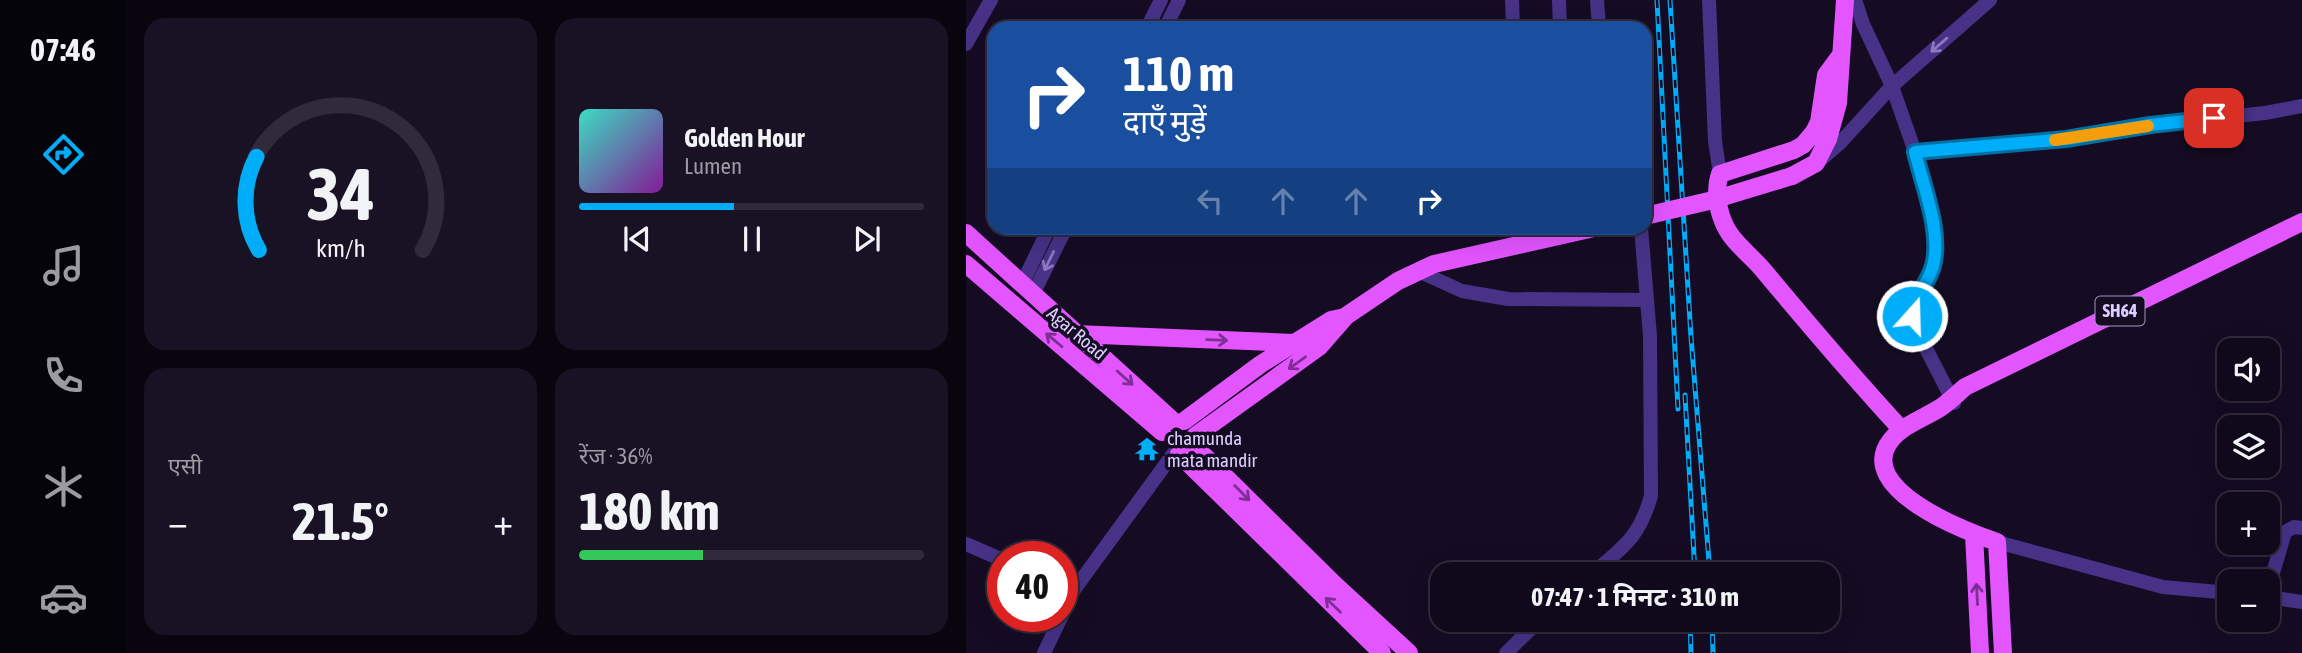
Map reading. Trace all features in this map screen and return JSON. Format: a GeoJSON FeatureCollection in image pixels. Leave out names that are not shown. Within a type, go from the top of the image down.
{"type":"FeatureCollection","features":[{"type":"Feature","properties":{"kind":"main road"},"geometry":{"type":"LineString","coordinates":[[1652,214],[1713,200],[1792,176],[1816,163],[1828,139],[1838,103],[1845,0]]}},
{"type":"Feature","properties":{"kind":"main road"},"geometry":{"type":"LineString","coordinates":[[1840,56],[1826,75],[1819,122],[1802,145],[1759,163],[1720,174],[1716,186],[1723,222],[1729,232],[1850,374],[1902,430]]}},
{"type":"Feature","properties":{"kind":"main road","name":"SH64"},"geometry":{"type":"LineString","coordinates":[[1997,542],[1944,521],[1919,506],[1896,487],[1882,462],[1888,443],[1902,430],[1949,403],[1965,387],[2302,222]]}},
{"type":"Feature","properties":{"kind":"main road"},"geometry":{"type":"LineString","coordinates":[[966,233],[1173,425],[1294,343],[1331,320],[1346,316]]}},
{"type":"Feature","properties":{"kind":"main road","name":"SH64"},"geometry":{"type":"LineString","coordinates":[[1949,403],[1966,400],[2302,233]]}},
{"type":"Feature","properties":{"kind":"main road"},"geometry":{"type":"LineString","coordinates":[[1185,447],[1319,347],[1346,316],[1398,281],[1434,264],[1563,235]]}},
{"type":"Feature","properties":{"kind":"main road","name":"Agar Road"},"geometry":{"type":"LineString","coordinates":[[966,264],[1173,425],[1193,428],[1185,447],[1162,443],[1173,425]]}},
{"type":"Feature","properties":{"kind":"main road"},"geometry":{"type":"LineString","coordinates":[[1075,334],[1294,343]]}},
{"type":"Feature","properties":{"kind":"main road"},"geometry":{"type":"LineString","coordinates":[[1185,447],[1382,653]]}},
{"type":"Feature","properties":{"kind":"main road"},"geometry":{"type":"LineString","coordinates":[[1185,447],[1409,653]]}},
{"type":"Feature","properties":{"kind":"main road"},"geometry":{"type":"LineString","coordinates":[[1974,534],[1980,653]]}},
{"type":"Feature","properties":{"kind":"main road"},"geometry":{"type":"LineString","coordinates":[[1997,542],[2003,653]]}},
{"type":"Feature","properties":{"kind":"street"},"geometry":{"type":"LineString","coordinates":[[966,44],[991,0]]}},
{"type":"Feature","properties":{"kind":"street"},"geometry":{"type":"LineString","coordinates":[[1150,21],[1161,0]]}},
{"type":"Feature","properties":{"kind":"street"},"geometry":{"type":"LineString","coordinates":[[1168,21],[1179,0]]}},
{"type":"Feature","properties":{"kind":"street"},"geometry":{"type":"LineString","coordinates":[[1512,0],[1513,21]]}},
{"type":"Feature","properties":{"kind":"street"},"geometry":{"type":"LineString","coordinates":[[1559,0],[1560,21]]}},
{"type":"Feature","properties":{"kind":"street"},"geometry":{"type":"LineString","coordinates":[[1597,0],[1598,21]]}},
{"type":"Feature","properties":{"kind":"street"},"geometry":{"type":"LineString","coordinates":[[1709,0],[1715,141],[1720,174]]}},
{"type":"Feature","properties":{"kind":"street"},"geometry":{"type":"LineString","coordinates":[[1855,0],[1863,24],[1892,86],[1915,152],[1935,232],[1932,270],[1913,305],[1912,316],[1949,403]]}},
{"type":"Feature","properties":{"kind":"street"},"geometry":{"type":"LineString","coordinates":[[1816,163],[1840,143],[1892,86],[1990,0]]}},
{"type":"Feature","properties":{"kind":"street"},"geometry":{"type":"LineString","coordinates":[[1915,152],[2066,139],[2150,125],[2265,113],[2302,106]]}},
{"type":"Feature","properties":{"kind":"street"},"geometry":{"type":"LineString","coordinates":[[1027,289],[1046,235]]}},
{"type":"Feature","properties":{"kind":"street"},"geometry":{"type":"LineString","coordinates":[[1027,289],[1062,235]]}},
{"type":"Feature","properties":{"kind":"street"},"geometry":{"type":"LineString","coordinates":[[1606,562],[1629,542],[1644,521],[1651,496],[1650,336],[1641,235]]}},
{"type":"Feature","properties":{"kind":"street"},"geometry":{"type":"LineString","coordinates":[[1418,271],[1462,291],[1508,299],[1646,300]]}},
{"type":"Feature","properties":{"kind":"street"},"geometry":{"type":"LineString","coordinates":[[1078,576],[1185,447]]}},
{"type":"Feature","properties":{"kind":"street"},"geometry":{"type":"LineString","coordinates":[[2274,569],[2285,532],[2294,527],[2302,528]]}},
{"type":"Feature","properties":{"kind":"street"},"geometry":{"type":"LineString","coordinates":[[1997,542],[2163,587],[2217,592]]}},
{"type":"Feature","properties":{"kind":"street"},"geometry":{"type":"LineString","coordinates":[[966,544],[987,553]]}},
{"type":"Feature","properties":{"kind":"street"},"geometry":{"type":"LineString","coordinates":[[2280,599],[2302,602]]}},
{"type":"Feature","properties":{"kind":"street"},"geometry":{"type":"LineString","coordinates":[[1044,653],[1052,632]]}},
{"type":"Feature","properties":{"kind":"street"},"geometry":{"type":"LineString","coordinates":[[1506,653],[1528,632]]}},
{"type":"Feature","properties":{"kind":"railway"},"geometry":{"type":"LineString","coordinates":[[1657,0],[1678,409]]}},
{"type":"Feature","properties":{"kind":"railway"},"geometry":{"type":"LineString","coordinates":[[1670,0],[1691,337],[1709,562]]}},
{"type":"Feature","properties":{"kind":"railway"},"geometry":{"type":"LineString","coordinates":[[1685,395],[1694,562]]}},
{"type":"Feature","properties":{"kind":"railway"},"geometry":{"type":"LineString","coordinates":[[1690,632],[1691,653]]}},
{"type":"Feature","properties":{"kind":"railway"},"geometry":{"type":"LineString","coordinates":[[1712,632],[1713,653]]}},
{"type":"Feature","properties":{"kind":"slow traffic"},"geometry":{"type":"LineString","coordinates":[[2055,140],[2148,126]]}},
{"type":"Feature","properties":{"kind":"place","name":"chamunda mata mandir"},"geometry":{"type":"Point","coordinates":[1147,449]}},
{"type":"Feature","properties":{"kind":"route"},"geometry":{"type":"LineString","coordinates":[[1912,316],[1913,305],[1932,270],[1935,255],[1935,232],[1915,152],[2066,139],[2214,118]]}}]}
